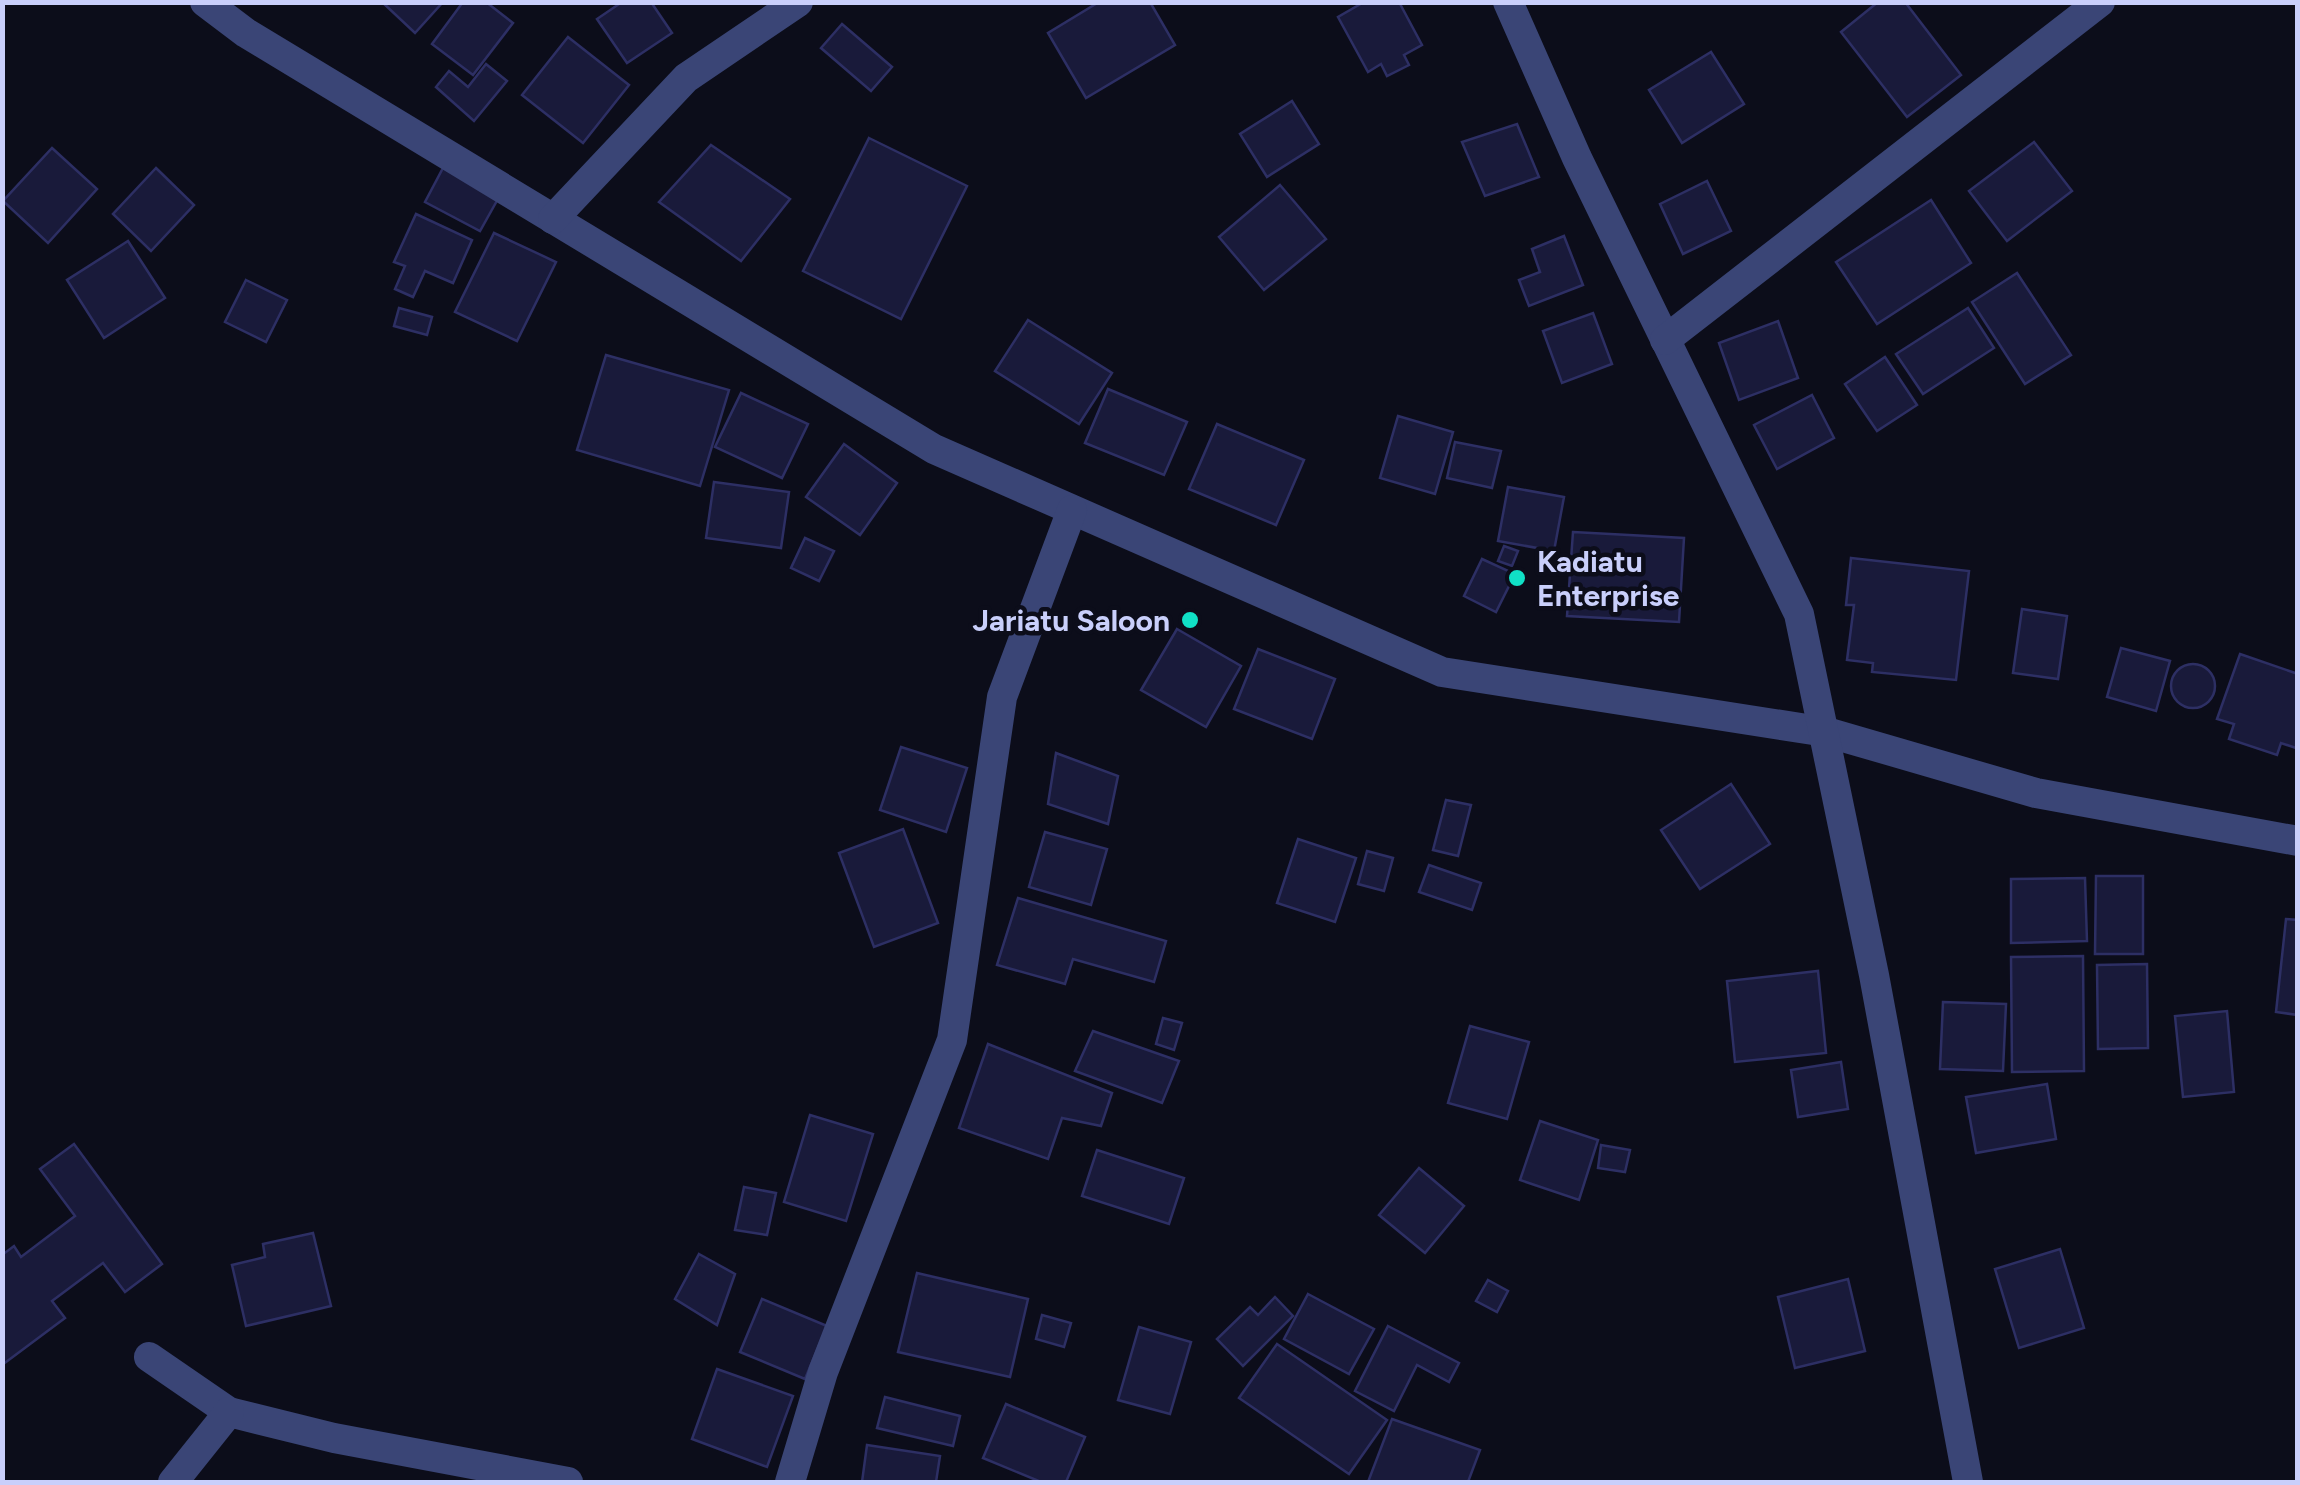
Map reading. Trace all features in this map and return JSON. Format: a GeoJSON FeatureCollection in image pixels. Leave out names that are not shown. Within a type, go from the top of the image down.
{"type":"FeatureCollection","features":[{"type":"Feature","properties":{"kind":"street"},"geometry":{"type":"LineString","coordinates":[[205,2],[246,33],[934,448],[1442,672],[1826,732],[2036,793],[2298,841]]}},
{"type":"Feature","properties":{"kind":"street"},"geometry":{"type":"LineString","coordinates":[[553,219],[686,78],[798,2]]}},
{"type":"Feature","properties":{"kind":"street"},"geometry":{"type":"LineString","coordinates":[[1508,2],[1665,340],[1799,614],[1826,732],[1968,1482]]}},
{"type":"Feature","properties":{"kind":"street"},"geometry":{"type":"LineString","coordinates":[[1665,340],[2100,2]]}},
{"type":"Feature","properties":{"kind":"street"},"geometry":{"type":"LineString","coordinates":[[790,1482],[823,1372],[952,1040],[1002,697],[1072,510]]}},
{"type":"Feature","properties":{"kind":"street"},"geometry":{"type":"LineString","coordinates":[[150,1358],[229,1412],[334,1438],[568,1482]]}},
{"type":"Feature","properties":{"kind":"street"},"geometry":{"type":"LineString","coordinates":[[173,1482],[229,1412]]}},
{"type":"Feature","properties":{"kind":"building"},"geometry":{"type":"Polygon","coordinates":[[[382,2],[443,2],[415,33],[382,2]]]}},
{"type":"Feature","properties":{"kind":"building"},"geometry":{"type":"Polygon","coordinates":[[[463,2],[486,2],[513,23],[473,75],[432,44],[463,2]]]}},
{"type":"Feature","properties":{"kind":"building"},"geometry":{"type":"Polygon","coordinates":[[[622,2],[651,2],[672,33],[627,63],[597,19],[622,2]]]}},
{"type":"Feature","properties":{"kind":"building"},"geometry":{"type":"Polygon","coordinates":[[[1099,2],[1150,2],[1175,45],[1086,98],[1048,33],[1099,2]]]}},
{"type":"Feature","properties":{"kind":"building"},"geometry":{"type":"Polygon","coordinates":[[[1364,2],[1399,2],[1422,45],[1404,55],[1409,65],[1387,76],[1381,64],[1368,72],[1338,17],[1364,2]]]}},
{"type":"Feature","properties":{"kind":"building"},"geometry":{"type":"Polygon","coordinates":[[[1878,2],[1905,2],[1961,75],[1907,117],[1841,32],[1878,2]]]}},
{"type":"Feature","properties":{"kind":"building"},"geometry":{"type":"Polygon","coordinates":[[[842,24],[892,67],[871,91],[821,48],[842,24]]]}},
{"type":"Feature","properties":{"kind":"building"},"geometry":{"type":"Polygon","coordinates":[[[568,37],[629,85],[583,143],[522,95],[568,37]]]}},
{"type":"Feature","properties":{"kind":"building"},"geometry":{"type":"Polygon","coordinates":[[[1711,52],[1744,104],[1682,143],[1649,90],[1711,52]]]}},
{"type":"Feature","properties":{"kind":"building"},"geometry":{"type":"Polygon","coordinates":[[[486,64],[507,81],[474,121],[436,87],[449,71],[468,87],[486,64]]]}},
{"type":"Feature","properties":{"kind":"building"},"geometry":{"type":"Polygon","coordinates":[[[1292,101],[1319,144],[1267,177],[1240,134],[1292,101]]]}},
{"type":"Feature","properties":{"kind":"building"},"geometry":{"type":"Polygon","coordinates":[[[1517,124],[1539,177],[1485,196],[1462,142],[1517,124]]]}},
{"type":"Feature","properties":{"kind":"building"},"geometry":{"type":"Polygon","coordinates":[[[869,138],[967,186],[901,319],[803,271],[869,138]]]}},
{"type":"Feature","properties":{"kind":"building"},"geometry":{"type":"Polygon","coordinates":[[[2034,142],[2072,191],[2007,241],[1969,191],[2034,142]]]}},
{"type":"Feature","properties":{"kind":"building"},"geometry":{"type":"Polygon","coordinates":[[[711,145],[790,199],[741,261],[659,202],[711,145]]]}},
{"type":"Feature","properties":{"kind":"building"},"geometry":{"type":"Polygon","coordinates":[[[52,148],[97,189],[48,243],[3,201],[52,148]]]}},
{"type":"Feature","properties":{"kind":"building"},"geometry":{"type":"Polygon","coordinates":[[[156,168],[194,205],[151,251],[113,214],[156,168]]]}},
{"type":"Feature","properties":{"kind":"building"},"geometry":{"type":"Polygon","coordinates":[[[443,168],[499,197],[480,231],[425,202],[443,168]]]}},
{"type":"Feature","properties":{"kind":"building"},"geometry":{"type":"Polygon","coordinates":[[[1707,181],[1731,231],[1683,254],[1660,204],[1707,181]]]}},
{"type":"Feature","properties":{"kind":"building"},"geometry":{"type":"Polygon","coordinates":[[[1280,185],[1326,239],[1264,290],[1219,237],[1280,185]]]}},
{"type":"Feature","properties":{"kind":"building"},"geometry":{"type":"Polygon","coordinates":[[[1931,200],[1971,263],[1877,324],[1836,262],[1931,200]]]}},
{"type":"Feature","properties":{"kind":"building"},"geometry":{"type":"Polygon","coordinates":[[[416,214],[472,240],[453,283],[425,271],[413,297],[395,289],[405,266],[394,262],[416,214]]]}},
{"type":"Feature","properties":{"kind":"building"},"geometry":{"type":"Polygon","coordinates":[[[494,233],[556,262],[517,341],[455,312],[494,233]]]}},
{"type":"Feature","properties":{"kind":"building"},"geometry":{"type":"Polygon","coordinates":[[[1564,236],[1583,285],[1529,306],[1519,280],[1540,272],[1532,249],[1564,236]]]}},
{"type":"Feature","properties":{"kind":"building"},"geometry":{"type":"Polygon","coordinates":[[[128,241],[165,298],[104,338],[67,280],[128,241]]]}},
{"type":"Feature","properties":{"kind":"building"},"geometry":{"type":"Polygon","coordinates":[[[2017,273],[2071,355],[2025,384],[1972,302],[2017,273]]]}},
{"type":"Feature","properties":{"kind":"building"},"geometry":{"type":"Polygon","coordinates":[[[246,280],[287,300],[266,342],[225,322],[246,280]]]}},
{"type":"Feature","properties":{"kind":"building"},"geometry":{"type":"Polygon","coordinates":[[[399,308],[432,317],[427,335],[394,326],[399,308]]]}},
{"type":"Feature","properties":{"kind":"building"},"geometry":{"type":"Polygon","coordinates":[[[1968,308],[1994,348],[1923,394],[1896,354],[1968,308]]]}},
{"type":"Feature","properties":{"kind":"building"},"geometry":{"type":"Polygon","coordinates":[[[1593,313],[1612,364],[1562,383],[1543,331],[1593,313]]]}},
{"type":"Feature","properties":{"kind":"building"},"geometry":{"type":"Polygon","coordinates":[[[1028,320],[1112,373],[1079,424],[995,371],[1028,320]]]}},
{"type":"Feature","properties":{"kind":"building"},"geometry":{"type":"Polygon","coordinates":[[[1778,321],[1798,378],[1739,400],[1719,343],[1778,321]]]}},
{"type":"Feature","properties":{"kind":"building"},"geometry":{"type":"Polygon","coordinates":[[[606,355],[729,390],[700,486],[577,450],[606,355]]]}},
{"type":"Feature","properties":{"kind":"building"},"geometry":{"type":"Polygon","coordinates":[[[1885,357],[1917,405],[1877,431],[1845,384],[1885,357]]]}},
{"type":"Feature","properties":{"kind":"building"},"geometry":{"type":"Polygon","coordinates":[[[1108,389],[1187,422],[1164,475],[1085,443],[1108,389]]]}},
{"type":"Feature","properties":{"kind":"building"},"geometry":{"type":"Polygon","coordinates":[[[741,393],[808,424],[782,478],[715,447],[741,393]]]}},
{"type":"Feature","properties":{"kind":"building"},"geometry":{"type":"Polygon","coordinates":[[[1812,395],[1834,438],[1777,469],[1754,425],[1812,395]]]}},
{"type":"Feature","properties":{"kind":"building"},"geometry":{"type":"Polygon","coordinates":[[[1398,416],[1453,432],[1435,494],[1380,478],[1398,416]]]}},
{"type":"Feature","properties":{"kind":"building"},"geometry":{"type":"Polygon","coordinates":[[[1217,424],[1304,460],[1276,525],[1189,489],[1217,424]]]}},
{"type":"Feature","properties":{"kind":"building"},"geometry":{"type":"Polygon","coordinates":[[[1455,442],[1501,451],[1492,488],[1447,478],[1455,442]]]}},
{"type":"Feature","properties":{"kind":"building"},"geometry":{"type":"Polygon","coordinates":[[[844,444],[897,483],[860,535],[806,497],[844,444]]]}},
{"type":"Feature","properties":{"kind":"building"},"geometry":{"type":"Polygon","coordinates":[[[714,482],[789,492],[781,548],[706,538],[714,482]]]}},
{"type":"Feature","properties":{"kind":"building"},"geometry":{"type":"Polygon","coordinates":[[[1508,487],[1564,497],[1554,551],[1498,541],[1508,487]]]}},
{"type":"Feature","properties":{"kind":"building"},"geometry":{"type":"Polygon","coordinates":[[[1573,532],[1684,538],[1679,622],[1567,616],[1573,532]]]}},
{"type":"Feature","properties":{"kind":"building"},"geometry":{"type":"Polygon","coordinates":[[[805,538],[834,551],[819,581],[791,568],[805,538]]]}},
{"type":"Feature","properties":{"kind":"building"},"geometry":{"type":"Polygon","coordinates":[[[1504,546],[1518,551],[1512,566],[1498,561],[1504,546]]]}},
{"type":"Feature","properties":{"kind":"building"},"geometry":{"type":"Polygon","coordinates":[[[1851,558],[1969,571],[1956,680],[1872,672],[1873,663],[1847,660],[1854,605],[1846,605],[1851,558]]]}},
{"type":"Feature","properties":{"kind":"building"},"geometry":{"type":"Polygon","coordinates":[[[1482,559],[1515,574],[1496,612],[1464,596],[1482,559]]]}},
{"type":"Feature","properties":{"kind":"building"},"geometry":{"type":"Polygon","coordinates":[[[2022,609],[2067,616],[2058,679],[2013,673],[2022,609]]]}},
{"type":"Feature","properties":{"kind":"building"},"geometry":{"type":"Polygon","coordinates":[[[1177,629],[1241,666],[1206,727],[1141,690],[1177,629]]]}},
{"type":"Feature","properties":{"kind":"building"},"geometry":{"type":"Polygon","coordinates":[[[2121,648],[2170,661],[2156,711],[2107,697],[2121,648]]]}},
{"type":"Feature","properties":{"kind":"building"},"geometry":{"type":"Polygon","coordinates":[[[1258,649],[1335,679],[1312,739],[1234,709],[1258,649]]]}},
{"type":"Feature","properties":{"kind":"building"},"geometry":{"type":"Polygon","coordinates":[[[2240,654],[2298,674],[2296,748],[2281,743],[2277,755],[2229,739],[2234,724],[2217,719],[2240,654]]]}},
{"type":"Feature","properties":{"kind":"building"},"geometry":{"type":"Polygon","coordinates":[[[2193,664],[2209,670],[2215,686],[2209,702],[2193,708],[2177,702],[2171,686],[2177,670],[2193,664]]]}},
{"type":"Feature","properties":{"kind":"building"},"geometry":{"type":"Polygon","coordinates":[[[901,747],[967,768],[946,832],[880,810],[901,747]]]}},
{"type":"Feature","properties":{"kind":"building"},"geometry":{"type":"Polygon","coordinates":[[[1056,753],[1118,776],[1108,824],[1048,804],[1056,753]]]}},
{"type":"Feature","properties":{"kind":"building"},"geometry":{"type":"Polygon","coordinates":[[[1731,784],[1770,844],[1700,889],[1661,830],[1731,784]]]}},
{"type":"Feature","properties":{"kind":"building"},"geometry":{"type":"Polygon","coordinates":[[[1446,800],[1471,805],[1458,856],[1433,850],[1446,800]]]}},
{"type":"Feature","properties":{"kind":"building"},"geometry":{"type":"Polygon","coordinates":[[[903,829],[938,923],[874,947],[839,853],[903,829]]]}},
{"type":"Feature","properties":{"kind":"building"},"geometry":{"type":"Polygon","coordinates":[[[1045,832],[1107,849],[1091,905],[1029,887],[1045,832]]]}},
{"type":"Feature","properties":{"kind":"building"},"geometry":{"type":"Polygon","coordinates":[[[1298,839],[1356,858],[1335,922],[1277,903],[1298,839]]]}},
{"type":"Feature","properties":{"kind":"building"},"geometry":{"type":"Polygon","coordinates":[[[1367,851],[1393,858],[1384,891],[1358,884],[1367,851]]]}},
{"type":"Feature","properties":{"kind":"building"},"geometry":{"type":"Polygon","coordinates":[[[1429,865],[1481,883],[1472,910],[1419,892],[1429,865]]]}},
{"type":"Feature","properties":{"kind":"building"},"geometry":{"type":"Polygon","coordinates":[[[2096,876],[2143,876],[2143,954],[2095,954],[2096,876]]]}},
{"type":"Feature","properties":{"kind":"building"},"geometry":{"type":"Polygon","coordinates":[[[2085,878],[2087,941],[2011,943],[2011,879],[2085,878]]]}},
{"type":"Feature","properties":{"kind":"building"},"geometry":{"type":"Polygon","coordinates":[[[1018,898],[1166,941],[1154,982],[1073,959],[1065,984],[997,965],[1018,898]]]}},
{"type":"Feature","properties":{"kind":"building"},"geometry":{"type":"Polygon","coordinates":[[[2286,919],[2298,920],[2298,1015],[2276,1012],[2286,919]]]}},
{"type":"Feature","properties":{"kind":"building"},"geometry":{"type":"Polygon","coordinates":[[[2083,956],[2084,1071],[2012,1072],[2011,957],[2083,956]]]}},
{"type":"Feature","properties":{"kind":"building"},"geometry":{"type":"Polygon","coordinates":[[[2147,964],[2148,1048],[2098,1049],[2097,965],[2147,964]]]}},
{"type":"Feature","properties":{"kind":"building"},"geometry":{"type":"Polygon","coordinates":[[[1818,971],[1826,1053],[1735,1062],[1727,981],[1818,971]]]}},
{"type":"Feature","properties":{"kind":"building"},"geometry":{"type":"Polygon","coordinates":[[[1943,1002],[2006,1004],[2003,1071],[1940,1069],[1943,1002]]]}},
{"type":"Feature","properties":{"kind":"building"},"geometry":{"type":"Polygon","coordinates":[[[2227,1011],[2234,1092],[2183,1097],[2175,1016],[2227,1011]]]}},
{"type":"Feature","properties":{"kind":"building"},"geometry":{"type":"Polygon","coordinates":[[[1163,1018],[1182,1023],[1174,1050],[1156,1044],[1163,1018]]]}},
{"type":"Feature","properties":{"kind":"building"},"geometry":{"type":"Polygon","coordinates":[[[1470,1026],[1529,1042],[1507,1119],[1448,1103],[1470,1026]]]}},
{"type":"Feature","properties":{"kind":"building"},"geometry":{"type":"Polygon","coordinates":[[[1093,1031],[1179,1061],[1162,1103],[1075,1071],[1093,1031]]]}},
{"type":"Feature","properties":{"kind":"building"},"geometry":{"type":"Polygon","coordinates":[[[988,1044],[1112,1093],[1101,1126],[1062,1118],[1048,1159],[959,1128],[988,1044]]]}},
{"type":"Feature","properties":{"kind":"building"},"geometry":{"type":"Polygon","coordinates":[[[1841,1062],[1848,1109],[1798,1117],[1791,1070],[1841,1062]]]}},
{"type":"Feature","properties":{"kind":"building"},"geometry":{"type":"Polygon","coordinates":[[[2047,1084],[2056,1139],[1976,1153],[1966,1097],[2047,1084]]]}},
{"type":"Feature","properties":{"kind":"building"},"geometry":{"type":"Polygon","coordinates":[[[810,1115],[873,1134],[846,1221],[784,1202],[810,1115]]]}},
{"type":"Feature","properties":{"kind":"building"},"geometry":{"type":"Polygon","coordinates":[[[1540,1121],[1598,1140],[1579,1200],[1520,1180],[1540,1121]]]}},
{"type":"Feature","properties":{"kind":"building"},"geometry":{"type":"Polygon","coordinates":[[[74,1144],[162,1264],[125,1292],[103,1263],[52,1301],[65,1318],[2,1365],[2,1255],[14,1246],[21,1257],[75,1216],[40,1169],[74,1144]]]}},
{"type":"Feature","properties":{"kind":"building"},"geometry":{"type":"Polygon","coordinates":[[[1601,1145],[1630,1150],[1625,1172],[1598,1168],[1601,1145]]]}},
{"type":"Feature","properties":{"kind":"building"},"geometry":{"type":"Polygon","coordinates":[[[1097,1150],[1184,1178],[1169,1224],[1082,1196],[1097,1150]]]}},
{"type":"Feature","properties":{"kind":"building"},"geometry":{"type":"Polygon","coordinates":[[[1419,1168],[1464,1206],[1425,1253],[1379,1215],[1419,1168]]]}},
{"type":"Feature","properties":{"kind":"building"},"geometry":{"type":"Polygon","coordinates":[[[744,1187],[776,1193],[767,1235],[735,1230],[744,1187]]]}},
{"type":"Feature","properties":{"kind":"building"},"geometry":{"type":"Polygon","coordinates":[[[313,1233],[331,1306],[246,1326],[232,1265],[265,1257],[263,1244],[313,1233]]]}},
{"type":"Feature","properties":{"kind":"building"},"geometry":{"type":"Polygon","coordinates":[[[2060,1249],[2084,1328],[2019,1348],[1995,1269],[2060,1249]]]}},
{"type":"Feature","properties":{"kind":"building"},"geometry":{"type":"Polygon","coordinates":[[[699,1254],[735,1274],[717,1325],[675,1299],[699,1254]]]}},
{"type":"Feature","properties":{"kind":"building"},"geometry":{"type":"Polygon","coordinates":[[[917,1273],[1028,1299],[1010,1377],[898,1352],[917,1273]]]}},
{"type":"Feature","properties":{"kind":"building"},"geometry":{"type":"Polygon","coordinates":[[[1848,1279],[1865,1351],[1795,1368],[1778,1297],[1848,1279]]]}},
{"type":"Feature","properties":{"kind":"building"},"geometry":{"type":"Polygon","coordinates":[[[1488,1280],[1508,1291],[1497,1312],[1476,1301],[1488,1280]]]}},
{"type":"Feature","properties":{"kind":"building"},"geometry":{"type":"Polygon","coordinates":[[[1308,1294],[1374,1329],[1349,1374],[1284,1339],[1308,1294]]]}},
{"type":"Feature","properties":{"kind":"building"},"geometry":{"type":"Polygon","coordinates":[[[1275,1297],[1293,1316],[1243,1366],[1217,1339],[1250,1307],[1258,1315],[1275,1297]]]}},
{"type":"Feature","properties":{"kind":"building"},"geometry":{"type":"Polygon","coordinates":[[[762,1299],[827,1326],[805,1379],[740,1352],[762,1299]]]}},
{"type":"Feature","properties":{"kind":"building"},"geometry":{"type":"Polygon","coordinates":[[[1042,1315],[1071,1323],[1064,1347],[1036,1339],[1042,1315]]]}},
{"type":"Feature","properties":{"kind":"building"},"geometry":{"type":"Polygon","coordinates":[[[1388,1326],[1459,1363],[1449,1382],[1417,1365],[1394,1411],[1355,1391],[1388,1326]]]}},
{"type":"Feature","properties":{"kind":"building"},"geometry":{"type":"Polygon","coordinates":[[[1139,1327],[1191,1342],[1170,1414],[1118,1400],[1139,1327]]]}},
{"type":"Feature","properties":{"kind":"building"},"geometry":{"type":"Polygon","coordinates":[[[1277,1344],[1387,1420],[1349,1474],[1239,1398],[1277,1344]]]}},
{"type":"Feature","properties":{"kind":"building"},"geometry":{"type":"Polygon","coordinates":[[[717,1369],[793,1396],[767,1467],[692,1439],[717,1369]]]}},
{"type":"Feature","properties":{"kind":"building"},"geometry":{"type":"Polygon","coordinates":[[[885,1397],[960,1416],[953,1446],[877,1428],[885,1397]]]}},
{"type":"Feature","properties":{"kind":"building"},"geometry":{"type":"Polygon","coordinates":[[[1006,1404],[1085,1437],[1066,1482],[1041,1482],[983,1458],[1006,1404]]]}},
{"type":"Feature","properties":{"kind":"building"},"geometry":{"type":"Polygon","coordinates":[[[1392,1419],[1480,1450],[1468,1482],[1368,1482],[1392,1419]]]}},
{"type":"Feature","properties":{"kind":"building"},"geometry":{"type":"Polygon","coordinates":[[[867,1445],[940,1456],[936,1482],[862,1482],[867,1445]]]}},
{"type":"Feature","properties":{"kind":"place","name":"Kadiatu Enterprise"},"geometry":{"type":"Point","coordinates":[1517,578]}},
{"type":"Feature","properties":{"kind":"place","name":"Jariatu Saloon"},"geometry":{"type":"Point","coordinates":[1190,620]}}]}
